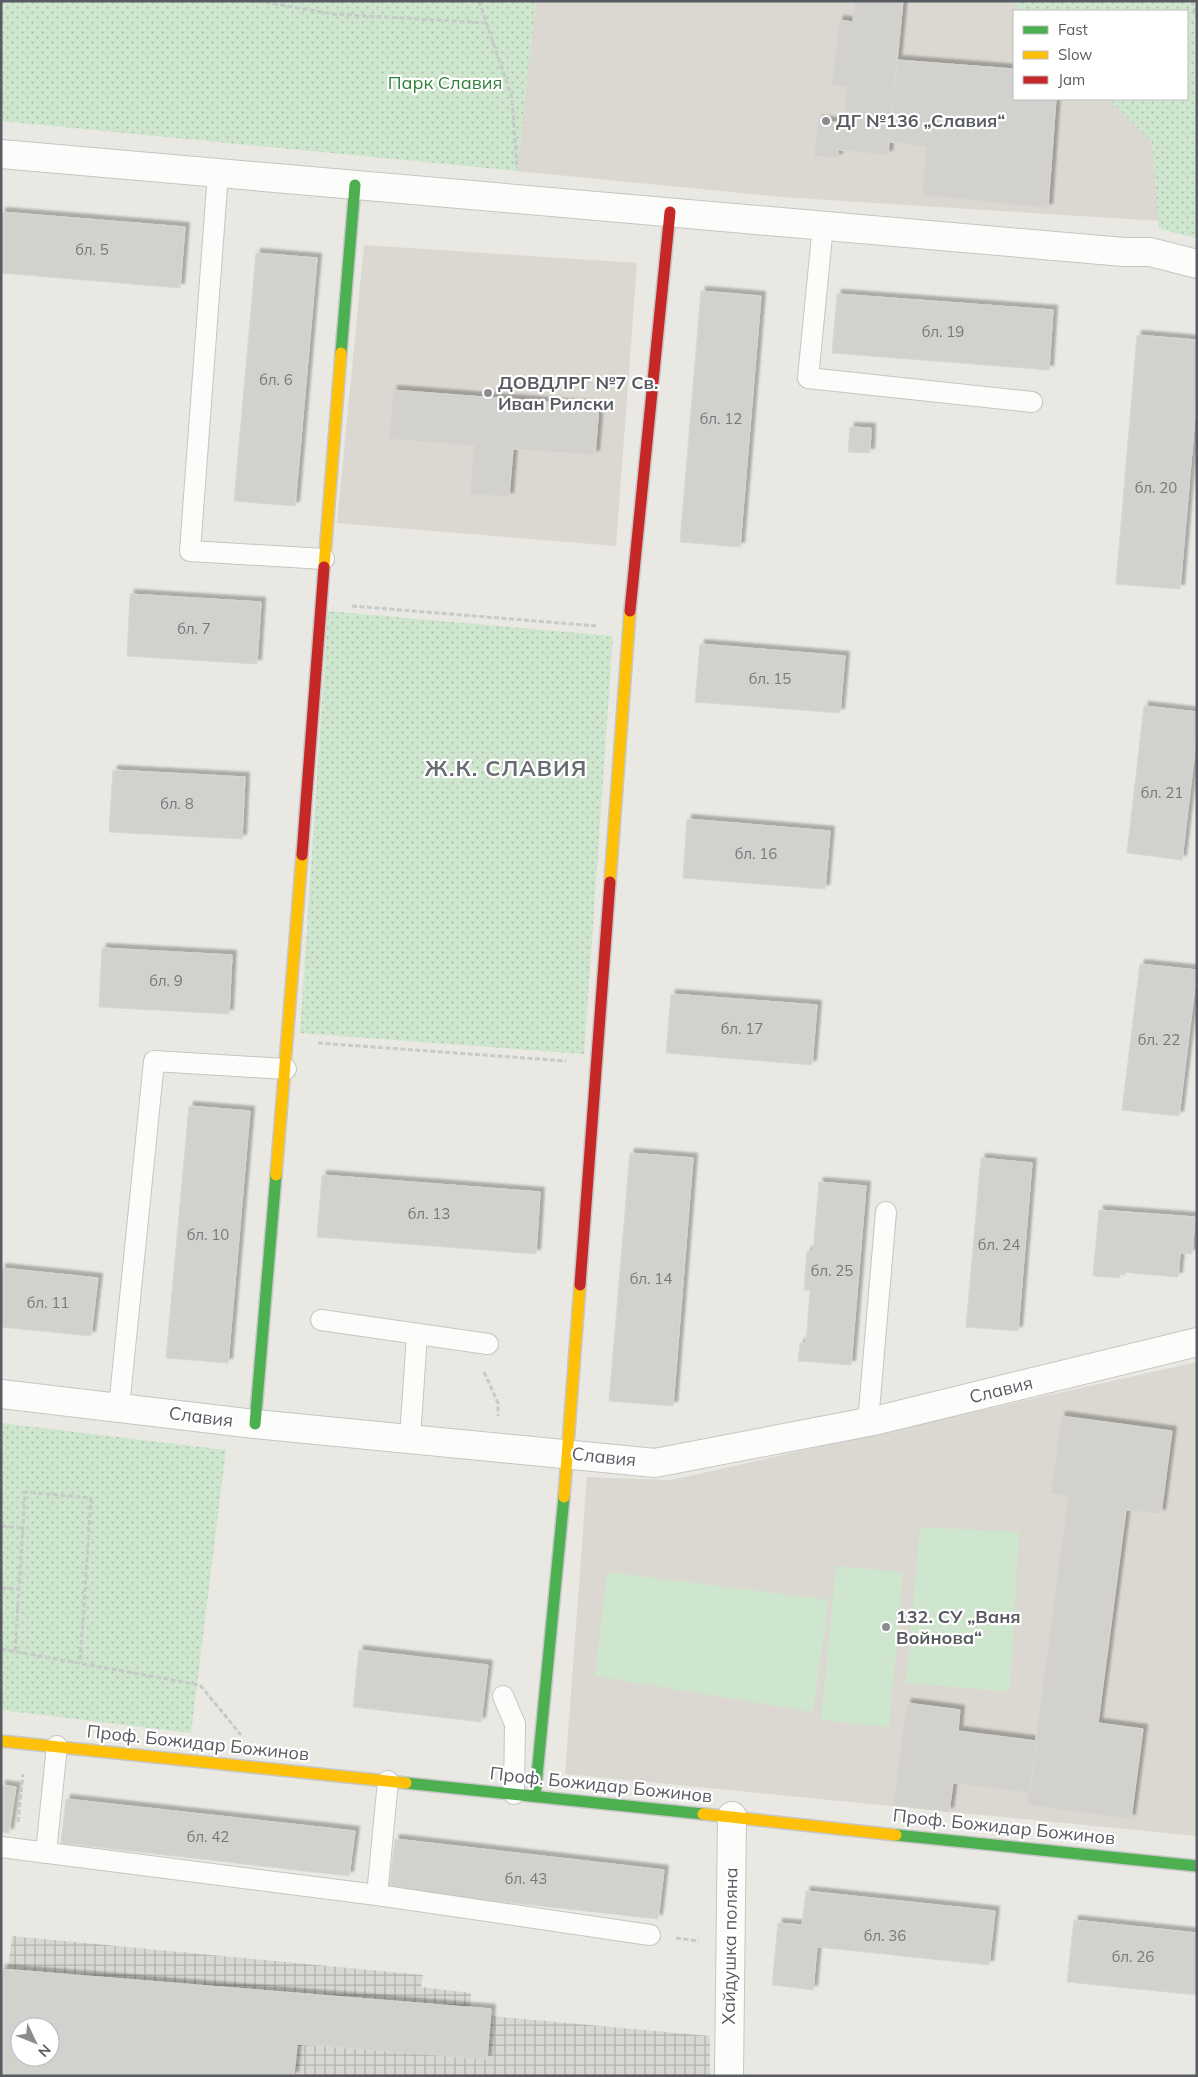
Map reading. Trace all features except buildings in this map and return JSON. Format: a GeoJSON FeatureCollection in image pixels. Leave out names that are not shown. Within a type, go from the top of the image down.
{"type":"FeatureCollection","features":[{"type":"Feature","properties":{"kind":"street"},"geometry":{"type":"LineString","coordinates":[[1,154],[1124,252],[1150,252],[1197,264]]}},
{"type":"Feature","properties":{"kind":"street"},"geometry":{"type":"LineString","coordinates":[[255,1424],[286,1069],[320,604],[355,185]]}},
{"type":"Feature","properties":{"kind":"street"},"geometry":{"type":"LineString","coordinates":[[535,1796],[568,1453],[628,628],[670,212]]}},
{"type":"Feature","properties":{"kind":"street","name":"Славия"},"geometry":{"type":"LineString","coordinates":[[1,1394],[255,1424],[509,1447],[655,1463],[868,1422],[1197,1342]]}},
{"type":"Feature","properties":{"kind":"street","name":"Проф. Божидар Божинов"},"geometry":{"type":"LineString","coordinates":[[1,1741],[1197,1866]]}},
{"type":"Feature","properties":{"kind":"street","name":"Хайдушка поляна"},"geometry":{"type":"LineString","coordinates":[[729,2076],[732,1816]]}},
{"type":"Feature","properties":{"kind":"lane"},"geometry":{"type":"LineString","coordinates":[[218,173],[190,551],[324,559]]}},
{"type":"Feature","properties":{"kind":"lane"},"geometry":{"type":"LineString","coordinates":[[823,225],[808,378],[1032,402]]}},
{"type":"Feature","properties":{"kind":"lane"},"geometry":{"type":"LineString","coordinates":[[119,1407],[154,1061],[286,1069]]}},
{"type":"Feature","properties":{"kind":"lane"},"geometry":{"type":"LineString","coordinates":[[868,1422],[886,1212]]}},
{"type":"Feature","properties":{"kind":"lane"},"geometry":{"type":"LineString","coordinates":[[321,1320],[480,1343]]}},
{"type":"Feature","properties":{"kind":"lane"},"geometry":{"type":"LineString","coordinates":[[410,1438],[418,1334]]}},
{"type":"Feature","properties":{"kind":"lane"},"geometry":{"type":"LineString","coordinates":[[503,1696],[515,1724],[514,1794]]}},
{"type":"Feature","properties":{"kind":"lane"},"geometry":{"type":"LineString","coordinates":[[46,1853],[57,1746]]}},
{"type":"Feature","properties":{"kind":"lane"},"geometry":{"type":"LineString","coordinates":[[377,1895],[388,1781]]}},
{"type":"Feature","properties":{"kind":"lane"},"geometry":{"type":"LineString","coordinates":[[1,1847],[377,1895],[650,1935]]}},
{"type":"Feature","properties":{"kind":"path"},"geometry":{"type":"LineString","coordinates":[[258,1],[333,14],[487,23]]}},
{"type":"Feature","properties":{"kind":"path"},"geometry":{"type":"LineString","coordinates":[[479,1],[512,98],[519,199]]}},
{"type":"Feature","properties":{"kind":"path"},"geometry":{"type":"LineString","coordinates":[[1192,1],[1197,19]]}},
{"type":"Feature","properties":{"kind":"path"},"geometry":{"type":"LineString","coordinates":[[320,604],[628,628]]}},
{"type":"Feature","properties":{"kind":"path"},"geometry":{"type":"LineString","coordinates":[[288,1041],[596,1063]]}},
{"type":"Feature","properties":{"kind":"path"},"geometry":{"type":"LineString","coordinates":[[480,1343],[486,1379],[498,1403],[498,1418],[509,1447]]}},
{"type":"Feature","properties":{"kind":"path"},"geometry":{"type":"LineString","coordinates":[[14,1651],[25,1492],[91,1498],[80,1663]]}},
{"type":"Feature","properties":{"kind":"path"},"geometry":{"type":"LineString","coordinates":[[1,1526],[22,1528]]}},
{"type":"Feature","properties":{"kind":"path"},"geometry":{"type":"LineString","coordinates":[[1,1588],[18,1589]]}},
{"type":"Feature","properties":{"kind":"path"},"geometry":{"type":"LineString","coordinates":[[1,1649],[200,1685],[268,1768]]}},
{"type":"Feature","properties":{"kind":"path"},"geometry":{"type":"LineString","coordinates":[[18,1827],[26,1743]]}},
{"type":"Feature","properties":{"kind":"path"},"geometry":{"type":"LineString","coordinates":[[650,1935],[730,1945]]}},
{"type":"Feature","properties":{"kind":"shaded area","name":"ДГ №136 „Славия“"},"geometry":{"type":"Polygon","coordinates":[[[536,1],[1012,1],[1021,10],[1013,10],[1013,100],[1110,100],[1152,142],[1160,221],[781,197],[517,171],[536,1]]]}},
{"type":"Feature","properties":{"kind":"shaded area","name":"ДОВДЛРГ №7 Св. Иван Рилски"},"geometry":{"type":"Polygon","coordinates":[[[364,245],[637,263],[616,546],[337,523],[364,245]]]}},
{"type":"Feature","properties":{"kind":"shaded area","name":"132. СУ „Ваня Войнова“"},"geometry":{"type":"Polygon","coordinates":[[[1197,1362],[1197,1836],[565,1774],[587,1477],[671,1480],[1197,1362]]]}},
{"type":"Feature","properties":{"kind":"shaded area"},"geometry":{"type":"Polygon","coordinates":[[[12,1936],[423,1975],[421,1987],[471,1993],[470,2014],[710,2036],[710,2076],[1,2076],[1,1968],[8,1968],[12,1936]]]}},
{"type":"Feature","properties":{"kind":"green space","name":"Парк Славия"},"geometry":{"type":"Polygon","coordinates":[[[1,1],[536,1],[517,171],[1,121],[1,1]]]}},
{"type":"Feature","properties":{"kind":"green space"},"geometry":{"type":"Polygon","coordinates":[[[1012,1],[1197,1],[1197,238],[1159,229],[1152,142],[1110,100],[1188,100],[1188,10],[1021,10],[1012,1]]]}},
{"type":"Feature","properties":{"kind":"green space"},"geometry":{"type":"Polygon","coordinates":[[[328,611],[613,636],[584,1054],[300,1033],[328,611]]]}},
{"type":"Feature","properties":{"kind":"green space"},"geometry":{"type":"Polygon","coordinates":[[[1,1423],[226,1450],[191,1733],[1,1710],[1,1423]]]}},
{"type":"Feature","properties":{"kind":"green space"},"geometry":{"type":"Polygon","coordinates":[[[920,1527],[1019,1532],[1010,1692],[906,1683],[920,1527]]]}},
{"type":"Feature","properties":{"kind":"green space"},"geometry":{"type":"Polygon","coordinates":[[[836,1566],[903,1572],[889,1727],[821,1720],[836,1566]]]}},
{"type":"Feature","properties":{"kind":"green space"},"geometry":{"type":"Polygon","coordinates":[[[607,1572],[829,1600],[813,1712],[595,1676],[607,1572]]]}},
{"type":"Feature","properties":{"kind":"traffic: fast"},"geometry":{"type":"LineString","coordinates":[[341,353],[355,185]]}},
{"type":"Feature","properties":{"kind":"traffic: fast"},"geometry":{"type":"LineString","coordinates":[[255,1424],[276,1175]]}},
{"type":"Feature","properties":{"kind":"traffic: fast"},"geometry":{"type":"LineString","coordinates":[[535,1796],[564,1497]]}},
{"type":"Feature","properties":{"kind":"traffic: fast"},"geometry":{"type":"LineString","coordinates":[[406,1783],[703,1814]]}},
{"type":"Feature","properties":{"kind":"traffic: fast"},"geometry":{"type":"LineString","coordinates":[[896,1835],[1197,1866]]}},
{"type":"Feature","properties":{"kind":"traffic: slow"},"geometry":{"type":"LineString","coordinates":[[324,567],[341,353]]}},
{"type":"Feature","properties":{"kind":"traffic: slow"},"geometry":{"type":"LineString","coordinates":[[610,882],[630,611]]}},
{"type":"Feature","properties":{"kind":"traffic: slow"},"geometry":{"type":"LineString","coordinates":[[276,1175],[302,855]]}},
{"type":"Feature","properties":{"kind":"traffic: slow"},"geometry":{"type":"LineString","coordinates":[[564,1497],[580,1285]]}},
{"type":"Feature","properties":{"kind":"traffic: slow"},"geometry":{"type":"LineString","coordinates":[[1,1741],[406,1783]]}},
{"type":"Feature","properties":{"kind":"traffic: slow"},"geometry":{"type":"LineString","coordinates":[[703,1814],[896,1835]]}},
{"type":"Feature","properties":{"kind":"traffic: jam"},"geometry":{"type":"LineString","coordinates":[[630,611],[670,212]]}},
{"type":"Feature","properties":{"kind":"traffic: jam"},"geometry":{"type":"LineString","coordinates":[[302,855],[324,567]]}},
{"type":"Feature","properties":{"kind":"traffic: jam"},"geometry":{"type":"LineString","coordinates":[[580,1285],[610,882]]}},
{"type":"Feature","properties":{"kind":"place","name":"ДГ №136 „Славия“"},"geometry":{"type":"Point","coordinates":[826,121]}},
{"type":"Feature","properties":{"kind":"place","name":"ДОВДЛРГ №7 Св. Иван Рилски"},"geometry":{"type":"Point","coordinates":[488,393]}},
{"type":"Feature","properties":{"kind":"place","name":"132. СУ „Ваня Войнова“"},"geometry":{"type":"Point","coordinates":[886,1627]}},
{"type":"Feature","properties":{"kind":"district","name":"Ж.К. СЛАВИЯ"},"geometry":{"type":"Point","coordinates":[506,768]}}]}
